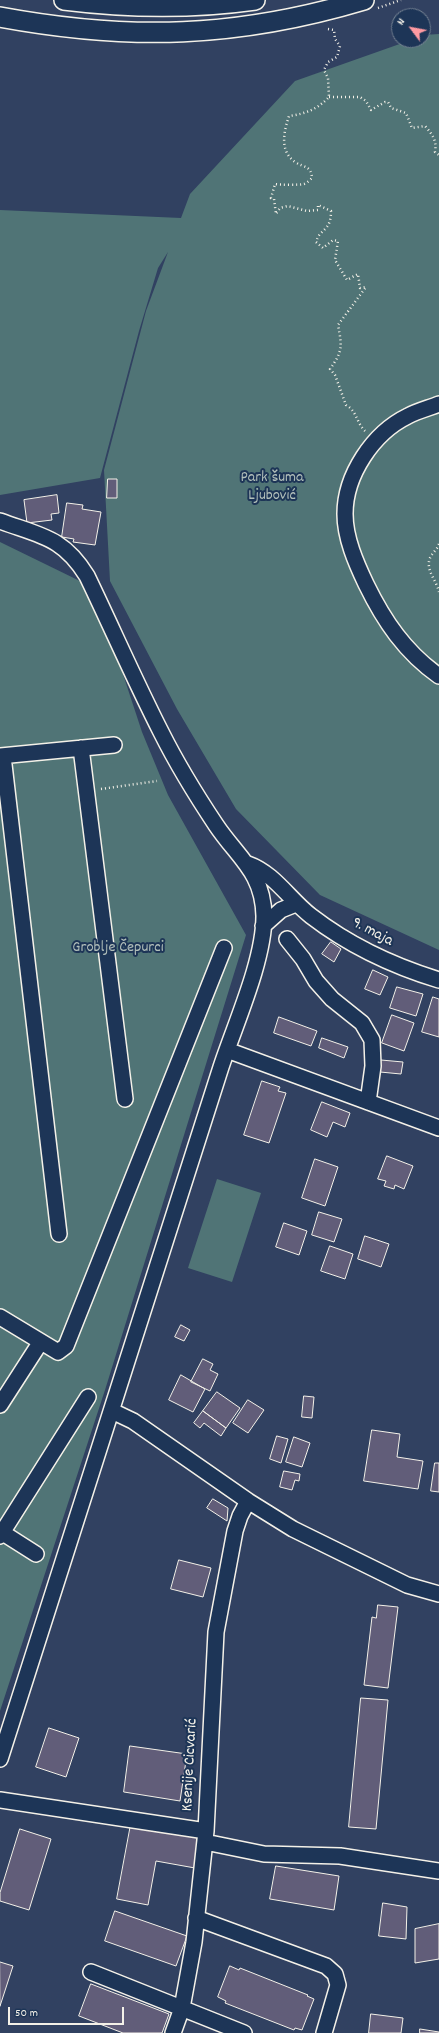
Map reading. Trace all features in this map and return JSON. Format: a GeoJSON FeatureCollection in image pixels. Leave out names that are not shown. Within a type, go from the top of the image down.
{"type":"FeatureCollection","features":[{"type":"Feature","properties":{"kind":"main road"},"geometry":{"type":"LineString","coordinates":[[64,0],[101,4],[180,7],[255,0]]}},
{"type":"Feature","properties":{"kind":"main road"},"geometry":{"type":"LineString","coordinates":[[0,17],[89,31],[176,33],[218,30],[278,22],[320,13],[364,0]]}},
{"type":"Feature","properties":{"kind":"street"},"geometry":{"type":"LineString","coordinates":[[439,404],[408,416],[389,428],[375,441],[365,454],[355,473],[348,493],[345,514],[348,534],[360,571],[374,602],[395,635],[423,664],[439,676]]}},
{"type":"Feature","properties":{"kind":"street"},"geometry":{"type":"LineString","coordinates":[[0,521],[59,544],[70,552],[79,563],[87,576],[161,732],[192,789],[219,830],[248,864],[256,878],[261,894],[264,926],[257,959],[0,1758]]}},
{"type":"Feature","properties":{"kind":"street"},"geometry":{"type":"LineString","coordinates":[[59,1234],[2,756],[114,745]]}},
{"type":"Feature","properties":{"kind":"street"},"geometry":{"type":"LineString","coordinates":[[82,748],[125,1099]]}},
{"type":"Feature","properties":{"kind":"street","name":"9. maja"},"geometry":{"type":"LineString","coordinates":[[248,864],[264,872],[296,904],[331,930],[375,956],[398,966],[439,980]]}},
{"type":"Feature","properties":{"kind":"street"},"geometry":{"type":"LineString","coordinates":[[264,926],[281,910],[296,904]]}},
{"type":"Feature","properties":{"kind":"street"},"geometry":{"type":"LineString","coordinates":[[287,939],[303,959],[316,981],[332,999],[362,1023],[372,1040],[373,1066],[368,1102]]}},
{"type":"Feature","properties":{"kind":"street"},"geometry":{"type":"LineString","coordinates":[[0,1318],[40,1343],[58,1352],[66,1346],[224,948]]}},
{"type":"Feature","properties":{"kind":"street"},"geometry":{"type":"LineString","coordinates":[[227,1050],[439,1128]]}},
{"type":"Feature","properties":{"kind":"street"},"geometry":{"type":"LineString","coordinates":[[0,1405],[40,1343]]}},
{"type":"Feature","properties":{"kind":"street"},"geometry":{"type":"LineString","coordinates":[[36,1554],[1,1533],[88,1397]]}},
{"type":"Feature","properties":{"kind":"street"},"geometry":{"type":"LineString","coordinates":[[112,1411],[133,1421],[248,1501],[293,1529],[407,1585],[439,1594]]}},
{"type":"Feature","properties":{"kind":"street","name":"Ksenije Cicvarić"},"geometry":{"type":"LineString","coordinates":[[173,2033],[182,2008],[196,1918],[205,1836],[216,1632],[233,1538],[240,1516],[248,1501]]}},
{"type":"Feature","properties":{"kind":"street"},"geometry":{"type":"LineString","coordinates":[[0,1800],[205,1836],[264,1854],[340,1856],[439,1871]]}},
{"type":"Feature","properties":{"kind":"street"},"geometry":{"type":"LineString","coordinates":[[196,1918],[326,1966],[335,1974],[338,1985],[324,2033]]}},
{"type":"Feature","properties":{"kind":"street"},"geometry":{"type":"LineString","coordinates":[[91,1972],[244,2033]]}},
{"type":"Feature","properties":{"kind":"path"},"geometry":{"type":"LineString","coordinates":[[328,29],[334,30],[335,39],[340,46],[337,57],[328,62],[324,70],[328,78],[329,97]]}},
{"type":"Feature","properties":{"kind":"path"},"geometry":{"type":"LineString","coordinates":[[375,441],[361,427],[353,409],[346,405],[335,375],[330,369],[340,356],[341,341],[338,326],[366,287],[360,288],[358,274],[347,280],[335,260],[338,241],[333,240],[323,248],[316,242],[317,236],[326,230],[331,222],[332,211],[318,205],[318,210],[307,211],[288,206],[280,208],[276,214],[274,199],[271,198],[275,184],[282,187],[290,184],[304,184],[312,178],[311,171],[306,166],[296,162],[285,149],[285,126],[289,116],[300,114],[320,106],[329,97],[360,97],[366,101],[371,110],[385,102],[388,102],[391,108],[406,113],[412,128],[425,126],[432,133],[436,143],[435,152],[439,154]]}},
{"type":"Feature","properties":{"kind":"path"},"geometry":{"type":"LineString","coordinates":[[439,544],[429,560],[430,574],[438,585],[439,592]]}},
{"type":"Feature","properties":{"kind":"path"},"geometry":{"type":"LineString","coordinates":[[88,791],[157,781]]}},
{"type":"Feature","properties":{"kind":"green space","name":"Park šuma Ljubović"},"geometry":{"type":"Polygon","coordinates":[[[439,34],[439,950],[320,895],[236,809],[177,709],[110,581],[104,470],[146,311],[168,252],[158,268],[139,331],[100,478],[0,495],[0,210],[181,218],[190,194],[295,81],[391,47],[431,48],[431,35],[439,34]]]}},
{"type":"Feature","properties":{"kind":"green space","name":"Groblje Čepurci"},"geometry":{"type":"Polygon","coordinates":[[[0,542],[84,583],[118,659],[142,732],[168,795],[246,935],[105,1390],[0,1711],[0,542]]]}},
{"type":"Feature","properties":{"kind":"green space"},"geometry":{"type":"Polygon","coordinates":[[[217,1179],[261,1193],[232,1282],[188,1268],[217,1179]]]}},
{"type":"Feature","properties":{"kind":"building"},"geometry":{"type":"Polygon","coordinates":[[[108,479],[117,479],[117,498],[107,498],[108,479]]]}},
{"type":"Feature","properties":{"kind":"building"},"geometry":{"type":"Polygon","coordinates":[[[57,495],[59,513],[51,514],[52,520],[27,523],[24,500],[57,495]]]}},
{"type":"Feature","properties":{"kind":"building"},"geometry":{"type":"Polygon","coordinates":[[[67,503],[83,505],[82,509],[101,512],[95,545],[73,542],[74,539],[62,537],[67,503]]]}},
{"type":"Feature","properties":{"kind":"building"},"geometry":{"type":"Polygon","coordinates":[[[331,942],[341,949],[334,962],[322,954],[331,942]]]}},
{"type":"Feature","properties":{"kind":"building"},"geometry":{"type":"Polygon","coordinates":[[[373,970],[388,977],[380,995],[365,989],[373,970]]]}},
{"type":"Feature","properties":{"kind":"building"},"geometry":{"type":"Polygon","coordinates":[[[397,987],[423,994],[416,1016],[390,1008],[397,987]]]}},
{"type":"Feature","properties":{"kind":"building"},"geometry":{"type":"Polygon","coordinates":[[[433,997],[439,999],[439,1037],[422,1032],[433,997]]]}},
{"type":"Feature","properties":{"kind":"building"},"geometry":{"type":"Polygon","coordinates":[[[392,1015],[414,1023],[404,1051],[382,1043],[392,1015]]]}},
{"type":"Feature","properties":{"kind":"building"},"geometry":{"type":"Polygon","coordinates":[[[279,1017],[317,1031],[311,1046],[274,1033],[279,1017]]]}},
{"type":"Feature","properties":{"kind":"building"},"geometry":{"type":"Polygon","coordinates":[[[322,1038],[348,1047],[344,1058],[319,1048],[322,1038]]]}},
{"type":"Feature","properties":{"kind":"building"},"geometry":{"type":"Polygon","coordinates":[[[381,1060],[403,1062],[401,1074],[380,1072],[381,1060]]]}},
{"type":"Feature","properties":{"kind":"building"},"geometry":{"type":"Polygon","coordinates":[[[262,1081],[280,1087],[278,1091],[286,1093],[269,1143],[244,1135],[262,1081]]]}},
{"type":"Feature","properties":{"kind":"building"},"geometry":{"type":"Polygon","coordinates":[[[322,1102],[350,1113],[345,1127],[333,1122],[327,1137],[311,1130],[322,1102]]]}},
{"type":"Feature","properties":{"kind":"building"},"geometry":{"type":"Polygon","coordinates":[[[387,1156],[413,1166],[404,1189],[395,1185],[394,1189],[384,1186],[386,1181],[378,1179],[387,1156]]]}},
{"type":"Feature","properties":{"kind":"building"},"geometry":{"type":"Polygon","coordinates":[[[315,1159],[338,1167],[325,1206],[302,1198],[315,1159]]]}},
{"type":"Feature","properties":{"kind":"building"},"geometry":{"type":"Polygon","coordinates":[[[319,1212],[342,1219],[334,1242],[312,1235],[319,1212]]]}},
{"type":"Feature","properties":{"kind":"building"},"geometry":{"type":"Polygon","coordinates":[[[284,1223],[307,1231],[299,1255],[276,1247],[284,1223]]]}},
{"type":"Feature","properties":{"kind":"building"},"geometry":{"type":"Polygon","coordinates":[[[365,1236],[389,1244],[381,1267],[358,1259],[365,1236]]]}},
{"type":"Feature","properties":{"kind":"building"},"geometry":{"type":"Polygon","coordinates":[[[330,1246],[353,1254],[345,1279],[321,1271],[330,1246]]]}},
{"type":"Feature","properties":{"kind":"building"},"geometry":{"type":"Polygon","coordinates":[[[181,1325],[190,1330],[184,1341],[175,1337],[181,1325]]]}},
{"type":"Feature","properties":{"kind":"building"},"geometry":{"type":"Polygon","coordinates":[[[203,1359],[213,1364],[210,1370],[218,1374],[210,1391],[191,1382],[203,1359]]]}},
{"type":"Feature","properties":{"kind":"building"},"geometry":{"type":"Polygon","coordinates":[[[181,1375],[205,1389],[193,1412],[169,1400],[181,1375]]]}},
{"type":"Feature","properties":{"kind":"building"},"geometry":{"type":"Polygon","coordinates":[[[217,1392],[240,1408],[226,1428],[203,1411],[217,1392]]]}},
{"type":"Feature","properties":{"kind":"building"},"geometry":{"type":"Polygon","coordinates":[[[304,1396],[314,1397],[312,1418],[302,1417],[304,1396]]]}},
{"type":"Feature","properties":{"kind":"building"},"geometry":{"type":"Polygon","coordinates":[[[248,1400],[264,1410],[248,1433],[233,1423],[248,1400]]]}},
{"type":"Feature","properties":{"kind":"building"},"geometry":{"type":"Polygon","coordinates":[[[203,1411],[226,1428],[221,1436],[204,1423],[200,1428],[194,1423],[203,1411]]]}},
{"type":"Feature","properties":{"kind":"building"},"geometry":{"type":"Polygon","coordinates":[[[372,1430],[400,1434],[397,1457],[423,1461],[418,1489],[364,1481],[372,1430]]]}},
{"type":"Feature","properties":{"kind":"building"},"geometry":{"type":"Polygon","coordinates":[[[277,1436],[288,1439],[281,1463],[270,1459],[277,1436]]]}},
{"type":"Feature","properties":{"kind":"building"},"geometry":{"type":"Polygon","coordinates":[[[294,1437],[310,1443],[302,1467],[286,1462],[294,1437]]]}},
{"type":"Feature","properties":{"kind":"building"},"geometry":{"type":"Polygon","coordinates":[[[435,1463],[439,1463],[439,1492],[431,1491],[435,1463]]]}},
{"type":"Feature","properties":{"kind":"building"},"geometry":{"type":"Polygon","coordinates":[[[284,1471],[300,1474],[299,1481],[295,1480],[292,1490],[280,1487],[284,1471]]]}},
{"type":"Feature","properties":{"kind":"building"},"geometry":{"type":"Polygon","coordinates":[[[213,1499],[228,1508],[227,1521],[207,1508],[213,1499]]]}},
{"type":"Feature","properties":{"kind":"building"},"geometry":{"type":"Polygon","coordinates":[[[179,1560],[211,1568],[203,1597],[171,1589],[179,1560]]]}},
{"type":"Feature","properties":{"kind":"building"},"geometry":{"type":"Polygon","coordinates":[[[378,1605],[398,1607],[388,1688],[364,1685],[372,1617],[376,1618],[378,1605]]]}},
{"type":"Feature","properties":{"kind":"building"},"geometry":{"type":"Polygon","coordinates":[[[361,1698],[388,1700],[376,1829],[349,1827],[361,1698]]]}},
{"type":"Feature","properties":{"kind":"building"},"geometry":{"type":"Polygon","coordinates":[[[49,1728],[79,1738],[66,1777],[36,1767],[49,1728]]]}},
{"type":"Feature","properties":{"kind":"building"},"geometry":{"type":"Polygon","coordinates":[[[130,1746],[187,1754],[180,1801],[124,1792],[130,1746]]]}},
{"type":"Feature","properties":{"kind":"building"},"geometry":{"type":"Polygon","coordinates":[[[131,1824],[201,1837],[195,1868],[156,1861],[148,1905],[117,1899],[131,1824]]]}},
{"type":"Feature","properties":{"kind":"building"},"geometry":{"type":"Polygon","coordinates":[[[20,1829],[51,1839],[29,1910],[0,1901],[0,1893],[20,1829]]]}},
{"type":"Feature","properties":{"kind":"building"},"geometry":{"type":"Polygon","coordinates":[[[276,1866],[339,1876],[334,1910],[270,1899],[276,1866]]]}},
{"type":"Feature","properties":{"kind":"building"},"geometry":{"type":"Polygon","coordinates":[[[383,1903],[407,1907],[406,1939],[379,1936],[383,1903]]]}},
{"type":"Feature","properties":{"kind":"building"},"geometry":{"type":"Polygon","coordinates":[[[115,1911],[187,1936],[176,1966],[105,1941],[115,1911]]]}},
{"type":"Feature","properties":{"kind":"building"},"geometry":{"type":"Polygon","coordinates":[[[439,1924],[439,1959],[415,1963],[415,1929],[439,1924]]]}},
{"type":"Feature","properties":{"kind":"building"},"geometry":{"type":"Polygon","coordinates":[[[0,1962],[13,1966],[0,2006],[0,1962]]]}},
{"type":"Feature","properties":{"kind":"building"},"geometry":{"type":"Polygon","coordinates":[[[230,1966],[239,1970],[240,1968],[308,1995],[307,1996],[314,1999],[302,2030],[295,2028],[294,2030],[225,2003],[226,2001],[218,1997],[230,1966]]]}},
{"type":"Feature","properties":{"kind":"building"},"geometry":{"type":"Polygon","coordinates":[[[91,1984],[169,2014],[162,2033],[123,2033],[79,2016],[91,1984]]]}},
{"type":"Feature","properties":{"kind":"building"},"geometry":{"type":"Polygon","coordinates":[[[371,2014],[403,2018],[401,2033],[369,2033],[371,2014]]]}},
{"type":"Feature","properties":{"kind":"building"},"geometry":{"type":"Polygon","coordinates":[[[420,2029],[439,2032],[439,2033],[420,2033],[420,2029]]]}}]}
